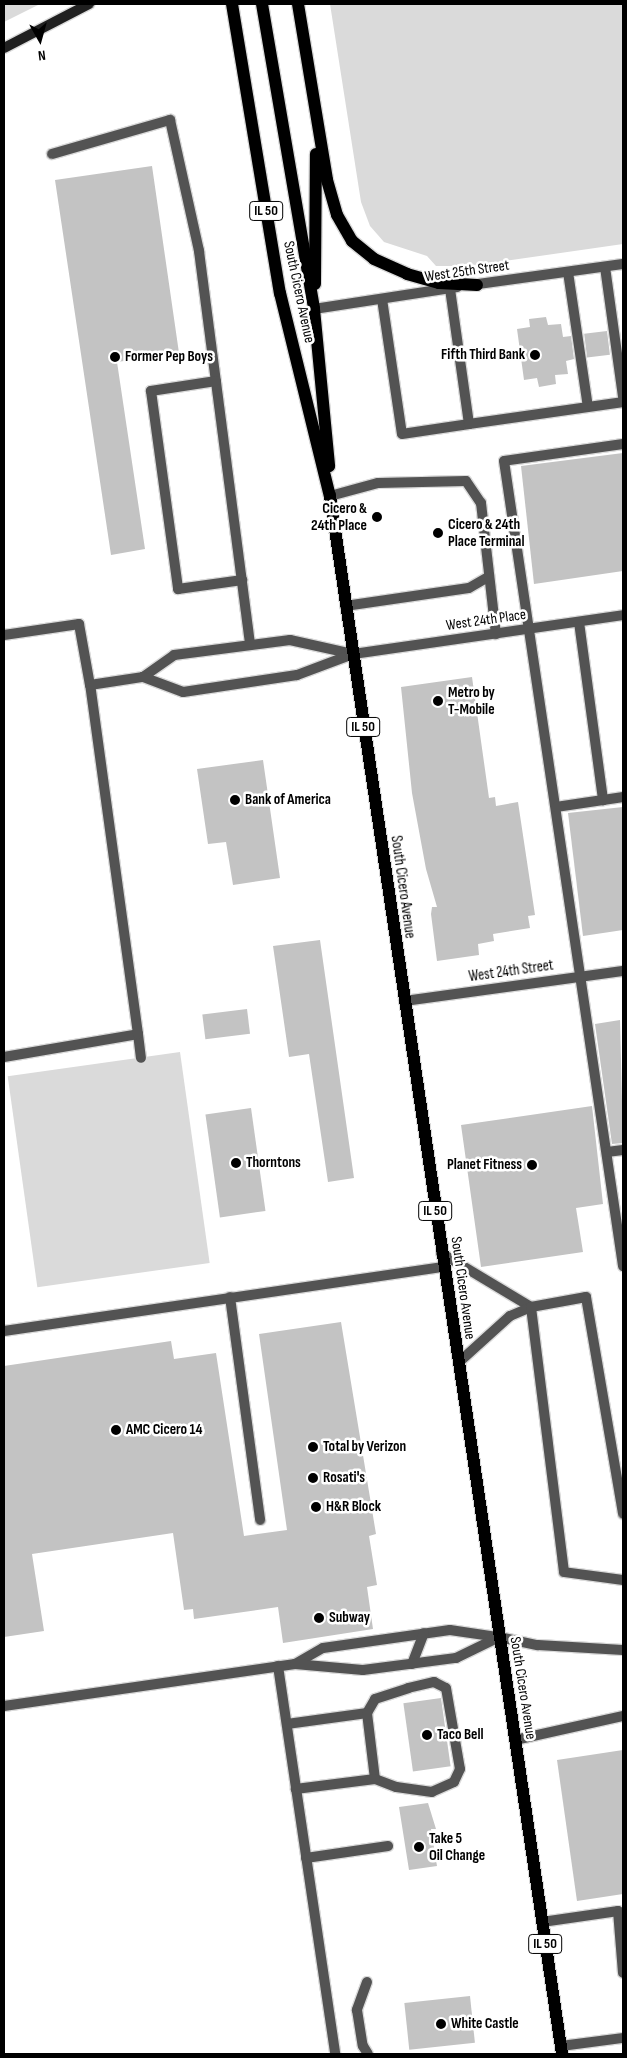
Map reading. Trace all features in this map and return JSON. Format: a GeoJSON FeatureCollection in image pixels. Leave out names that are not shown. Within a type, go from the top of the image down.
{"type":"FeatureCollection","features":[{"type":"Feature","properties":{"kind":"main road"},"geometry":{"type":"LineString","coordinates":[[4,48],[89,4]]}},
{"type":"Feature","properties":{"kind":"main road","name":"South Cicero Avenue"},"geometry":{"type":"LineString","coordinates":[[232,4],[280,293],[330,496]]}},
{"type":"Feature","properties":{"kind":"main road","name":"South Cicero Avenue"},"geometry":{"type":"LineString","coordinates":[[262,4],[314,308],[326,413],[330,496],[561,2050]]}},
{"type":"Feature","properties":{"kind":"main road"},"geometry":{"type":"LineString","coordinates":[[298,4],[313,109],[338,215],[352,241],[374,259],[407,274],[439,283],[477,285]]}},
{"type":"Feature","properties":{"kind":"main road"},"geometry":{"type":"LineString","coordinates":[[313,109],[318,209],[314,308]]}},
{"type":"Feature","properties":{"kind":"street"},"geometry":{"type":"LineString","coordinates":[[52,154],[170,120],[199,251],[250,645]]}},
{"type":"Feature","properties":{"kind":"street","name":"West 25th Street"},"geometry":{"type":"LineString","coordinates":[[314,308],[623,264]]}},
{"type":"Feature","properties":{"kind":"street"},"geometry":{"type":"LineString","coordinates":[[605,267],[623,397]]}},
{"type":"Feature","properties":{"kind":"street"},"geometry":{"type":"LineString","coordinates":[[568,272],[588,407]]}},
{"type":"Feature","properties":{"kind":"street"},"geometry":{"type":"LineString","coordinates":[[450,288],[469,424]]}},
{"type":"Feature","properties":{"kind":"street"},"geometry":{"type":"LineString","coordinates":[[382,299],[402,434],[623,402]]}},
{"type":"Feature","properties":{"kind":"street"},"geometry":{"type":"LineString","coordinates":[[216,381],[151,390],[178,589],[242,580]]}},
{"type":"Feature","properties":{"kind":"street"},"geometry":{"type":"LineString","coordinates":[[623,444],[504,461],[623,1266]]}},
{"type":"Feature","properties":{"kind":"street"},"geometry":{"type":"LineString","coordinates":[[330,496],[378,483],[466,481],[481,504],[496,634]]}},
{"type":"Feature","properties":{"kind":"street"},"geometry":{"type":"LineString","coordinates":[[346,606],[469,588],[488,577]]}},
{"type":"Feature","properties":{"kind":"street","name":"West 24th Place"},"geometry":{"type":"LineString","coordinates":[[353,654],[623,615]]}},
{"type":"Feature","properties":{"kind":"street"},"geometry":{"type":"LineString","coordinates":[[579,622],[603,800]]}},
{"type":"Feature","properties":{"kind":"street"},"geometry":{"type":"LineString","coordinates":[[4,635],[78,624],[90,685],[142,1058]]}},
{"type":"Feature","properties":{"kind":"street"},"geometry":{"type":"LineString","coordinates":[[143,678],[174,655],[290,640],[353,654]]}},
{"type":"Feature","properties":{"kind":"street"},"geometry":{"type":"LineString","coordinates":[[90,685],[143,678],[182,692],[297,675],[353,654]]}},
{"type":"Feature","properties":{"kind":"street"},"geometry":{"type":"LineString","coordinates":[[556,807],[623,797]]}},
{"type":"Feature","properties":{"kind":"street","name":"West 24th Street"},"geometry":{"type":"LineString","coordinates":[[404,1002],[623,971]]}},
{"type":"Feature","properties":{"kind":"street"},"geometry":{"type":"LineString","coordinates":[[4,1057],[138,1034]]}},
{"type":"Feature","properties":{"kind":"street"},"geometry":{"type":"LineString","coordinates":[[607,1152],[623,1150]]}},
{"type":"Feature","properties":{"kind":"street"},"geometry":{"type":"LineString","coordinates":[[442,1253],[531,1307]]}},
{"type":"Feature","properties":{"kind":"street"},"geometry":{"type":"LineString","coordinates":[[4,1331],[444,1267]]}},
{"type":"Feature","properties":{"kind":"street"},"geometry":{"type":"LineString","coordinates":[[230,1297],[260,1520]]}},
{"type":"Feature","properties":{"kind":"street"},"geometry":{"type":"LineString","coordinates":[[458,1363],[510,1316],[531,1307],[586,1297],[623,1514]]}},
{"type":"Feature","properties":{"kind":"street"},"geometry":{"type":"LineString","coordinates":[[531,1307],[564,1572],[623,1580]]}},
{"type":"Feature","properties":{"kind":"street"},"geometry":{"type":"LineString","coordinates":[[296,1664],[323,1648],[450,1630],[538,1645],[623,1650]]}},
{"type":"Feature","properties":{"kind":"street"},"geometry":{"type":"LineString","coordinates":[[412,1664],[424,1634]]}},
{"type":"Feature","properties":{"kind":"street"},"geometry":{"type":"LineString","coordinates":[[4,1706],[296,1664],[363,1670],[456,1658],[499,1637]]}},
{"type":"Feature","properties":{"kind":"street"},"geometry":{"type":"LineString","coordinates":[[278,1666],[335,2054]]}},
{"type":"Feature","properties":{"kind":"street"},"geometry":{"type":"LineString","coordinates":[[296,1789],[375,1778],[415,1790],[432,1792],[454,1782],[460,1769],[451,1700],[446,1688],[434,1682],[375,1699],[367,1712],[375,1778]]}},
{"type":"Feature","properties":{"kind":"street"},"geometry":{"type":"LineString","coordinates":[[287,1724],[367,1712]]}},
{"type":"Feature","properties":{"kind":"street"},"geometry":{"type":"LineString","coordinates":[[515,1740],[623,1716]]}},
{"type":"Feature","properties":{"kind":"street"},"geometry":{"type":"LineString","coordinates":[[306,1858],[388,1846]]}},
{"type":"Feature","properties":{"kind":"street"},"geometry":{"type":"LineString","coordinates":[[542,1922],[618,1911],[623,1973]]}},
{"type":"Feature","properties":{"kind":"street"},"geometry":{"type":"LineString","coordinates":[[367,1982],[357,2010],[363,2046],[368,2054]]}},
{"type":"Feature","properties":{"kind":"street"},"geometry":{"type":"LineString","coordinates":[[561,2050],[623,2038]]}},
{"type":"Feature","properties":{"kind":"shaded area"},"geometry":{"type":"Polygon","coordinates":[[[4,4],[40,4],[4,22],[4,4]]]}},
{"type":"Feature","properties":{"kind":"shaded area"},"geometry":{"type":"Polygon","coordinates":[[[330,4],[623,4],[623,244],[470,266],[436,266],[427,256],[384,242],[370,226],[361,202],[330,4]]]}},
{"type":"Feature","properties":{"kind":"shaded area"},"geometry":{"type":"Polygon","coordinates":[[[180,1052],[210,1263],[37,1287],[8,1076],[180,1052]]]}},
{"type":"Feature","properties":{"kind":"building","name":"Former Pep Boys"},"geometry":{"type":"Polygon","coordinates":[[[152,166],[179,353],[117,362],[145,549],[111,555],[55,180],[152,166]]]}},
{"type":"Feature","properties":{"kind":"building","name":"Fifth Third Bank"},"geometry":{"type":"Polygon","coordinates":[[[546,317],[548,325],[561,324],[563,337],[571,336],[574,359],[566,361],[568,374],[555,375],[556,384],[539,387],[537,378],[524,380],[517,329],[530,327],[529,319],[546,317]]]}},
{"type":"Feature","properties":{"kind":"building"},"geometry":{"type":"Polygon","coordinates":[[[607,331],[610,355],[587,358],[584,334],[607,331]]]}},
{"type":"Feature","properties":{"kind":"building"},"geometry":{"type":"Polygon","coordinates":[[[623,453],[623,571],[534,584],[521,466],[623,453]]]}},
{"type":"Feature","properties":{"kind":"building"},"geometry":{"type":"Polygon","coordinates":[[[472,677],[489,798],[495,797],[496,806],[518,802],[535,915],[528,916],[530,928],[493,934],[494,941],[478,944],[479,955],[437,961],[431,914],[432,907],[437,907],[426,869],[412,793],[401,687],[472,677]]]}},
{"type":"Feature","properties":{"kind":"building","name":"Bank of America"},"geometry":{"type":"Polygon","coordinates":[[[263,760],[280,878],[233,885],[226,842],[208,844],[197,769],[263,760]]]}},
{"type":"Feature","properties":{"kind":"building"},"geometry":{"type":"Polygon","coordinates":[[[623,807],[623,930],[583,936],[568,813],[623,807]]]}},
{"type":"Feature","properties":{"kind":"building","name":"Thorntons"},"geometry":{"type":"Polygon","coordinates":[[[320,940],[354,1178],[328,1182],[309,1054],[289,1057],[273,946],[320,940]]]}},
{"type":"Feature","properties":{"kind":"building"},"geometry":{"type":"Polygon","coordinates":[[[247,1009],[250,1034],[205,1039],[202,1014],[247,1009]]]}},
{"type":"Feature","properties":{"kind":"building"},"geometry":{"type":"Polygon","coordinates":[[[620,1020],[623,1143],[612,1144],[595,1024],[620,1020]]]}},
{"type":"Feature","properties":{"kind":"building","name":"Planet Fitness"},"geometry":{"type":"Polygon","coordinates":[[[592,1106],[603,1204],[576,1208],[583,1252],[481,1267],[461,1125],[592,1106]]]}},
{"type":"Feature","properties":{"kind":"building","name":"Thorntons"},"geometry":{"type":"Polygon","coordinates":[[[251,1108],[265,1211],[220,1217],[205,1114],[251,1108]]]}},
{"type":"Feature","properties":{"kind":"building"},"geometry":{"type":"Polygon","coordinates":[[[341,1322],[376,1534],[369,1536],[377,1585],[367,1587],[373,1629],[283,1643],[278,1607],[194,1619],[193,1609],[184,1610],[173,1533],[32,1554],[44,1631],[4,1637],[4,1366],[171,1341],[174,1359],[216,1353],[244,1536],[287,1530],[259,1334],[341,1322]]]}},
{"type":"Feature","properties":{"kind":"building","name":"Taco Bell"},"geometry":{"type":"Polygon","coordinates":[[[441,1698],[451,1766],[413,1772],[403,1703],[441,1698]]]}},
{"type":"Feature","properties":{"kind":"building"},"geometry":{"type":"Polygon","coordinates":[[[623,1750],[623,1894],[577,1901],[557,1760],[623,1750]]]}},
{"type":"Feature","properties":{"kind":"building","name":"Take 5 Oil Change"},"geometry":{"type":"Polygon","coordinates":[[[428,1803],[436,1829],[431,1829],[437,1866],[409,1870],[399,1807],[428,1803]]]}},
{"type":"Feature","properties":{"kind":"building","name":"White Castle"},"geometry":{"type":"Polygon","coordinates":[[[470,1996],[475,2043],[409,2050],[404,2003],[470,1996]]]}},
{"type":"Feature","properties":{"kind":"place","name":"Fifth Third Bank"},"geometry":{"type":"Point","coordinates":[535,355]}},
{"type":"Feature","properties":{"kind":"place","name":"Former Pep Boys"},"geometry":{"type":"Point","coordinates":[115,357]}},
{"type":"Feature","properties":{"kind":"place","name":"Cicero & 24th Place"},"geometry":{"type":"Point","coordinates":[377,517]}},
{"type":"Feature","properties":{"kind":"place","name":"Cicero & 24th Place Terminal"},"geometry":{"type":"Point","coordinates":[438,533]}},
{"type":"Feature","properties":{"kind":"place","name":"Metro by T-Mobile"},"geometry":{"type":"Point","coordinates":[438,701]}},
{"type":"Feature","properties":{"kind":"place","name":"Bank of America"},"geometry":{"type":"Point","coordinates":[235,800]}},
{"type":"Feature","properties":{"kind":"place","name":"Thorntons"},"geometry":{"type":"Point","coordinates":[236,1163]}},
{"type":"Feature","properties":{"kind":"place","name":"Planet Fitness"},"geometry":{"type":"Point","coordinates":[532,1165]}},
{"type":"Feature","properties":{"kind":"place","name":"AMC Cicero 14"},"geometry":{"type":"Point","coordinates":[116,1430]}},
{"type":"Feature","properties":{"kind":"place","name":"Total by Verizon"},"geometry":{"type":"Point","coordinates":[313,1447]}},
{"type":"Feature","properties":{"kind":"place","name":"Rosati's"},"geometry":{"type":"Point","coordinates":[313,1478]}},
{"type":"Feature","properties":{"kind":"place","name":"H&R Block"},"geometry":{"type":"Point","coordinates":[316,1507]}},
{"type":"Feature","properties":{"kind":"place","name":"Subway"},"geometry":{"type":"Point","coordinates":[319,1618]}},
{"type":"Feature","properties":{"kind":"place","name":"Taco Bell"},"geometry":{"type":"Point","coordinates":[427,1735]}},
{"type":"Feature","properties":{"kind":"place","name":"Take 5 Oil Change"},"geometry":{"type":"Point","coordinates":[419,1847]}},
{"type":"Feature","properties":{"kind":"place","name":"White Castle"},"geometry":{"type":"Point","coordinates":[441,2024]}}]}
